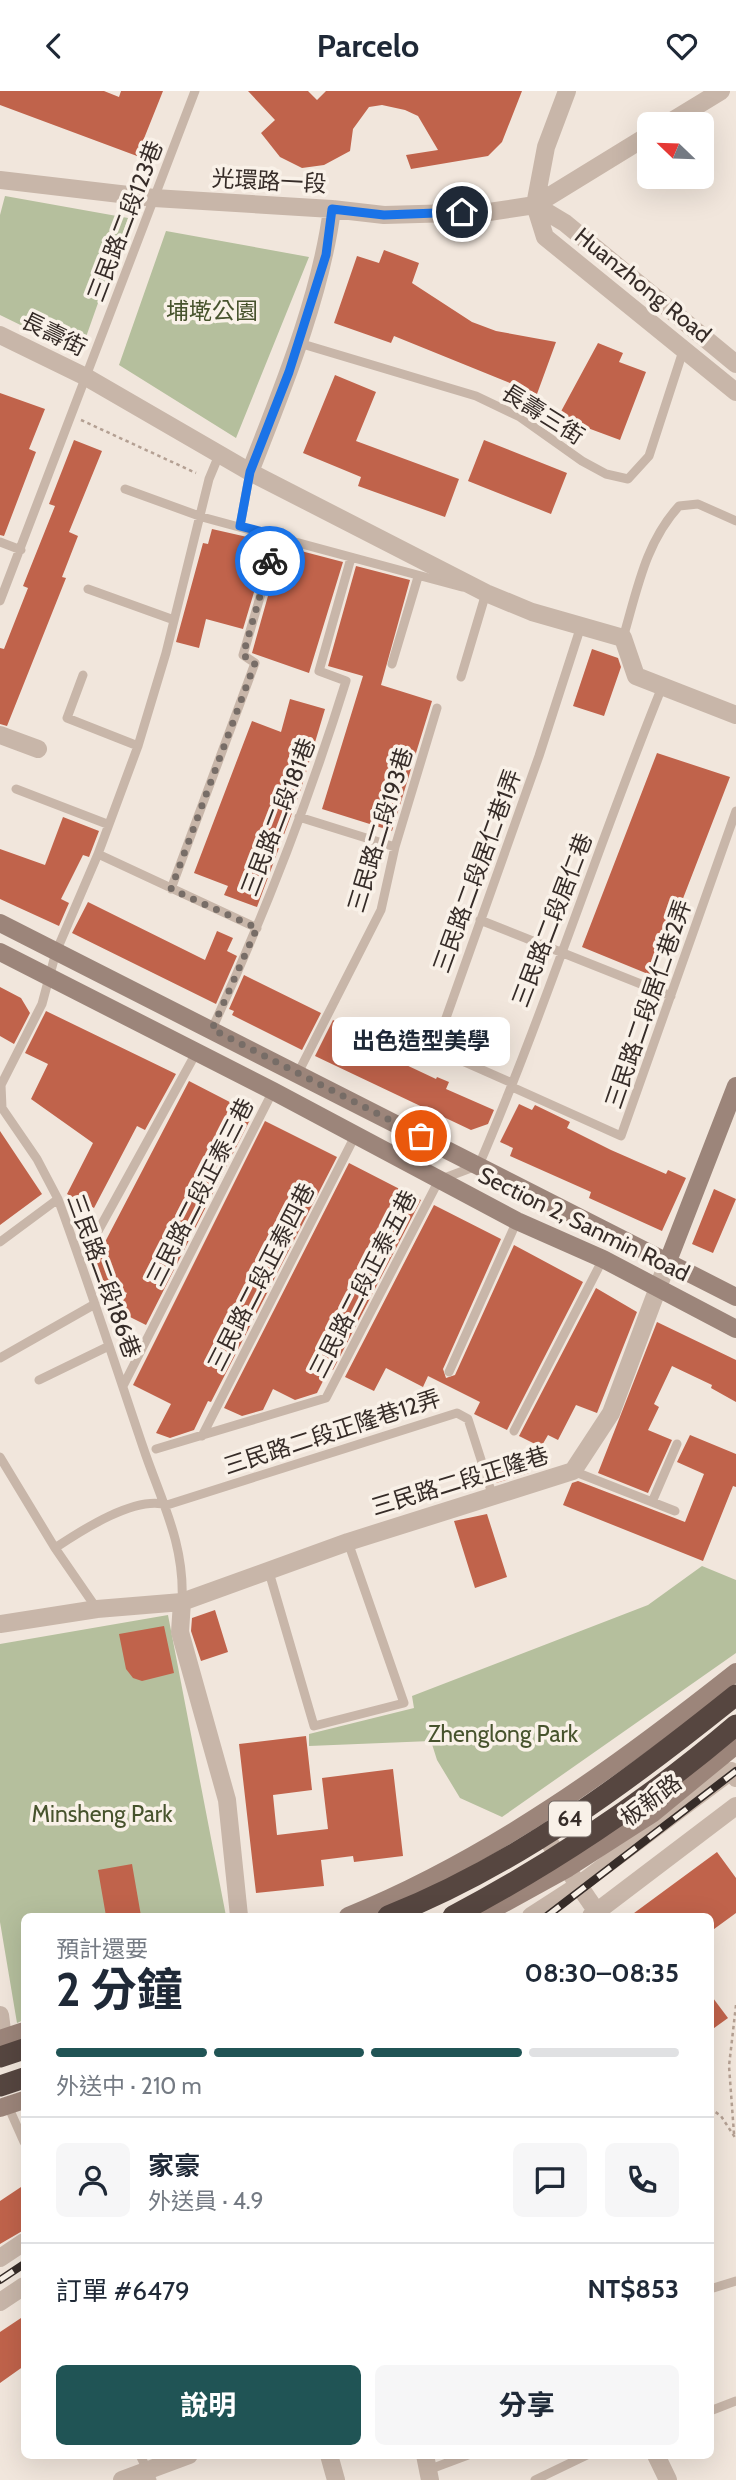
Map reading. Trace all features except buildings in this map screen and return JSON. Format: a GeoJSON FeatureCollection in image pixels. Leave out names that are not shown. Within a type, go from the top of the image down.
{"type":"FeatureCollection","features":[{"type":"Feature","properties":{"kind":"highway","name":"64"},"geometry":{"type":"LineString","coordinates":[[394,1913],[525,1848],[671,1748],[736,1695]]}},
{"type":"Feature","properties":{"kind":"highway","name":"64"},"geometry":{"type":"LineString","coordinates":[[459,1913],[536,1872],[693,1762],[736,1725]]}},
{"type":"Feature","properties":{"kind":"highway"},"geometry":{"type":"LineString","coordinates":[[693,1762],[736,1733]]}},
{"type":"Feature","properties":{"kind":"highway"},"geometry":{"type":"LineString","coordinates":[[1,2045],[21,2048]]}},
{"type":"Feature","properties":{"kind":"highway"},"geometry":{"type":"LineString","coordinates":[[8,2100],[21,2082]]}},
{"type":"Feature","properties":{"kind":"street","name":"Huanzhong Road"},"geometry":{"type":"LineString","coordinates":[[567,91],[546,148],[535,205],[545,237],[736,393]]}},
{"type":"Feature","properties":{"kind":"street"},"geometry":{"type":"LineString","coordinates":[[687,112],[721,91]]}},
{"type":"Feature","properties":{"kind":"street"},"geometry":{"type":"LineString","coordinates":[[535,205],[637,142]]}},
{"type":"Feature","properties":{"kind":"street","name":"光環路一段"},"geometry":{"type":"LineString","coordinates":[[0,180],[154,198],[332,209],[384,215],[489,212],[535,205]]}},
{"type":"Feature","properties":{"kind":"street","name":"Huanzhong Road"},"geometry":{"type":"LineString","coordinates":[[535,205],[565,223],[736,364]]}},
{"type":"Feature","properties":{"kind":"street"},"geometry":{"type":"LineString","coordinates":[[250,472],[289,372],[326,255],[332,209]]}},
{"type":"Feature","properties":{"kind":"street","name":"長壽街"},"geometry":{"type":"LineString","coordinates":[[0,335],[86,377],[250,472],[486,593],[532,611],[623,638]]}},
{"type":"Feature","properties":{"kind":"street"},"geometry":{"type":"LineString","coordinates":[[623,638],[636,676],[736,715]]}},
{"type":"Feature","properties":{"kind":"street"},"geometry":{"type":"LineString","coordinates":[[0,735],[38,749]]}},
{"type":"Feature","properties":{"kind":"street","name":"Section 2, Sanmin Road"},"geometry":{"type":"LineString","coordinates":[[0,923],[736,1297]]}},
{"type":"Feature","properties":{"kind":"street","name":"Section 2, Sanmin Road"},"geometry":{"type":"LineString","coordinates":[[0,952],[273,1091],[517,1221],[603,1259],[736,1329]]}},
{"type":"Feature","properties":{"kind":"street"},"geometry":{"type":"LineString","coordinates":[[668,1261],[736,1086]]}},
{"type":"Feature","properties":{"kind":"street","name":"三民路二段正隆巷"},"geometry":{"type":"LineString","coordinates":[[0,1624],[97,1609],[182,1602],[348,1542],[493,1499],[573,1471],[611,1413],[668,1261]]}},
{"type":"Feature","properties":{"kind":"street"},"geometry":{"type":"LineString","coordinates":[[182,1602],[180,1632],[227,1800],[239,1913]]}},
{"type":"Feature","properties":{"kind":"street"},"geometry":{"type":"LineString","coordinates":[[355,1913],[426,1882],[534,1820],[664,1729],[736,1672]]}},
{"type":"Feature","properties":{"kind":"street"},"geometry":{"type":"LineString","coordinates":[[486,1913],[568,1868],[652,1814],[736,1745]]}},
{"type":"Feature","properties":{"kind":"street","name":"板新路"},"geometry":{"type":"LineString","coordinates":[[536,1913],[733,1775]]}},
{"type":"Feature","properties":{"kind":"street"},"geometry":{"type":"LineString","coordinates":[[595,1913],[736,1806]]}},
{"type":"Feature","properties":{"kind":"street"},"geometry":{"type":"LineString","coordinates":[[534,1820],[579,1885],[593,1913]]}},
{"type":"Feature","properties":{"kind":"street"},"geometry":{"type":"LineString","coordinates":[[0,2015],[1,2045],[21,2033]]}},
{"type":"Feature","properties":{"kind":"street"},"geometry":{"type":"LineString","coordinates":[[0,2257],[21,2244]]}},
{"type":"Feature","properties":{"kind":"street"},"geometry":{"type":"LineString","coordinates":[[0,2302],[21,2288]]}},
{"type":"Feature","properties":{"kind":"street"},"geometry":{"type":"LineString","coordinates":[[122,2480],[177,2459]]}},
{"type":"Feature","properties":{"kind":"street"},"geometry":{"type":"LineString","coordinates":[[330,2459],[336,2480]]}},
{"type":"Feature","properties":{"kind":"street"},"geometry":{"type":"LineString","coordinates":[[658,2459],[668,2480]]}},
{"type":"Feature","properties":{"kind":"lane","name":"三民路二段123巷"},"geometry":{"type":"LineString","coordinates":[[0,601],[195,91]]}},
{"type":"Feature","properties":{"kind":"lane","name":"長壽三街"},"geometry":{"type":"LineString","coordinates":[[297,343],[476,396],[520,417],[582,461],[606,474],[628,479],[649,456],[684,348]]}},
{"type":"Feature","properties":{"kind":"lane","name":"三民路二段186巷"},"geometry":{"type":"LineString","coordinates":[[182,1602],[183,1576],[167,1505],[144,1452],[58,1199],[37,1159],[1,1108],[1,1085],[42,1005],[56,952],[98,854],[138,746],[202,517],[209,479],[219,455]]}},
{"type":"Feature","properties":{"kind":"lane"},"geometry":{"type":"LineString","coordinates":[[240,526],[250,472]]}},
{"type":"Feature","properties":{"kind":"lane"},"geometry":{"type":"LineString","coordinates":[[125,489],[202,517],[418,577],[486,593],[461,677]]}},
{"type":"Feature","properties":{"kind":"lane"},"geometry":{"type":"LineString","coordinates":[[623,638],[649,550],[661,525],[679,506],[698,504],[736,521]]}},
{"type":"Feature","properties":{"kind":"lane"},"geometry":{"type":"LineString","coordinates":[[171,889],[255,663],[243,655],[278,536]]}},
{"type":"Feature","properties":{"kind":"lane"},"geometry":{"type":"LineString","coordinates":[[0,541],[21,550]]}},
{"type":"Feature","properties":{"kind":"lane","name":"三民路二段181巷"},"geometry":{"type":"LineString","coordinates":[[212,1029],[257,928],[315,780],[346,681],[319,671],[351,558]]}},
{"type":"Feature","properties":{"kind":"lane"},"geometry":{"type":"LineString","coordinates":[[392,664],[418,577]]}},
{"type":"Feature","properties":{"kind":"lane"},"geometry":{"type":"LineString","coordinates":[[88,589],[174,620]]}},
{"type":"Feature","properties":{"kind":"lane","name":"三民路二段居仁巷1弄"},"geometry":{"type":"LineString","coordinates":[[512,1085],[435,1049],[581,626]]}},
{"type":"Feature","properties":{"kind":"lane"},"geometry":{"type":"LineString","coordinates":[[83,675],[67,718],[138,746]]}},
{"type":"Feature","properties":{"kind":"lane","name":"三民路二段居仁巷"},"geometry":{"type":"LineString","coordinates":[[479,1165],[512,1085],[662,687]]}},
{"type":"Feature","properties":{"kind":"lane","name":"三民路二段193巷"},"geometry":{"type":"LineString","coordinates":[[298,1073],[380,910],[395,847],[437,708]]}},
{"type":"Feature","properties":{"kind":"lane"},"geometry":{"type":"LineString","coordinates":[[16,789],[107,824]]}},
{"type":"Feature","properties":{"kind":"lane","name":"三民路二段居仁巷2弄"},"geometry":{"type":"LineString","coordinates":[[512,1085],[621,1136],[736,811]]}},
{"type":"Feature","properties":{"kind":"lane"},"geometry":{"type":"LineString","coordinates":[[299,817],[395,847]]}},
{"type":"Feature","properties":{"kind":"lane"},"geometry":{"type":"LineString","coordinates":[[98,854],[257,928]]}},
{"type":"Feature","properties":{"kind":"lane"},"geometry":{"type":"LineString","coordinates":[[480,920],[671,996]]}},
{"type":"Feature","properties":{"kind":"lane"},"geometry":{"type":"LineString","coordinates":[[92,1243],[196,1053]]}},
{"type":"Feature","properties":{"kind":"lane","name":"三民路二段正泰三巷"},"geometry":{"type":"LineString","coordinates":[[123,1386],[273,1091]]}},
{"type":"Feature","properties":{"kind":"lane","name":"三民路二段正泰四巷"},"geometry":{"type":"LineString","coordinates":[[202,1436],[355,1136]]}},
{"type":"Feature","properties":{"kind":"lane"},"geometry":{"type":"LineString","coordinates":[[439,1180],[479,1165]]}},
{"type":"Feature","properties":{"kind":"lane","name":"三民路二段正泰五巷"},"geometry":{"type":"LineString","coordinates":[[156,1449],[326,1398],[439,1180]]}},
{"type":"Feature","properties":{"kind":"lane"},"geometry":{"type":"LineString","coordinates":[[0,1242],[58,1199]]}},
{"type":"Feature","properties":{"kind":"lane"},"geometry":{"type":"LineString","coordinates":[[449,1372],[517,1221]]}},
{"type":"Feature","properties":{"kind":"lane"},"geometry":{"type":"LineString","coordinates":[[514,1431],[603,1259]]}},
{"type":"Feature","properties":{"kind":"lane"},"geometry":{"type":"LineString","coordinates":[[0,1358],[95,1304]]}},
{"type":"Feature","properties":{"kind":"lane"},"geometry":{"type":"LineString","coordinates":[[39,1380],[109,1346]]}},
{"type":"Feature","properties":{"kind":"lane","name":"三民路二段正隆巷12弄"},"geometry":{"type":"LineString","coordinates":[[55,1548],[90,1525],[153,1501],[167,1505],[457,1413],[468,1419],[493,1499]]}},
{"type":"Feature","properties":{"kind":"lane"},"geometry":{"type":"LineString","coordinates":[[652,1502],[677,1444]]}},
{"type":"Feature","properties":{"kind":"lane"},"geometry":{"type":"LineString","coordinates":[[0,1457],[55,1548],[97,1609]]}},
{"type":"Feature","properties":{"kind":"lane"},"geometry":{"type":"LineString","coordinates":[[573,1471],[675,1511]]}},
{"type":"Feature","properties":{"kind":"lane"},"geometry":{"type":"LineString","coordinates":[[269,1572],[314,1726],[404,1703],[348,1542]]}},
{"type":"Feature","properties":{"kind":"lane"},"geometry":{"type":"LineString","coordinates":[[8,2100],[21,2134]]}},
{"type":"Feature","properties":{"kind":"lane"},"geometry":{"type":"LineString","coordinates":[[714,2289],[736,2281]]}},
{"type":"Feature","properties":{"kind":"lane"},"geometry":{"type":"LineString","coordinates":[[714,2409],[736,2401]]}},
{"type":"Feature","properties":{"kind":"lane"},"geometry":{"type":"LineString","coordinates":[[428,2468],[456,2459]]}},
{"type":"Feature","properties":{"kind":"lane"},"geometry":{"type":"LineString","coordinates":[[534,2480],[579,2459]]}},
{"type":"Feature","properties":{"kind":"path"},"geometry":{"type":"LineString","coordinates":[[72,415],[209,479]]}},
{"type":"Feature","properties":{"kind":"path"},"geometry":{"type":"LineString","coordinates":[[736,2005],[729,2066],[736,2139]]}},
{"type":"Feature","properties":{"kind":"path"},"geometry":{"type":"LineString","coordinates":[[714,2112],[734,2134]]}},
{"type":"Feature","properties":{"kind":"green space"},"geometry":{"type":"Polygon","coordinates":[[[5,196],[128,218],[80,354],[0,315],[0,215],[5,196]]]}},
{"type":"Feature","properties":{"kind":"green space","name":"埔墘公園"},"geometry":{"type":"Polygon","coordinates":[[[166,231],[309,257],[236,438],[119,365],[166,231]]]}},
{"type":"Feature","properties":{"kind":"green space","name":"Zhenglong Park"},"geometry":{"type":"Polygon","coordinates":[[[702,1566],[736,1580],[736,1653],[502,1817],[460,1798],[437,1760],[431,1741],[309,1746],[309,1734],[414,1708],[412,1696],[648,1605],[702,1566]]]}},
{"type":"Feature","properties":{"kind":"green space","name":"Minsheng Park"},"geometry":{"type":"Polygon","coordinates":[[[168,1615],[225,1913],[21,1913],[21,2021],[17,2023],[0,1922],[0,1644],[168,1615]]]}},
{"type":"Feature","properties":{"kind":"railway"},"geometry":{"type":"LineString","coordinates":[[551,1913],[736,1771]]}},
{"type":"Feature","properties":{"kind":"railway"},"geometry":{"type":"LineString","coordinates":[[0,2280],[21,2266]]}},
{"type":"Feature","properties":{"kind":"way so far"},"geometry":{"type":"LineString","coordinates":[[270,561],[243,655],[255,663],[171,889],[257,928],[212,1029],[421,1136]]}},
{"type":"Feature","properties":{"kind":"place","name":"出色造型美學"},"geometry":{"type":"Point","coordinates":[421,1136]}},
{"type":"Feature","properties":{"kind":"route"},"geometry":{"type":"LineString","coordinates":[[270,561],[278,536],[240,526],[250,472],[289,372],[326,255],[332,209],[384,215],[462,212]]}}]}
